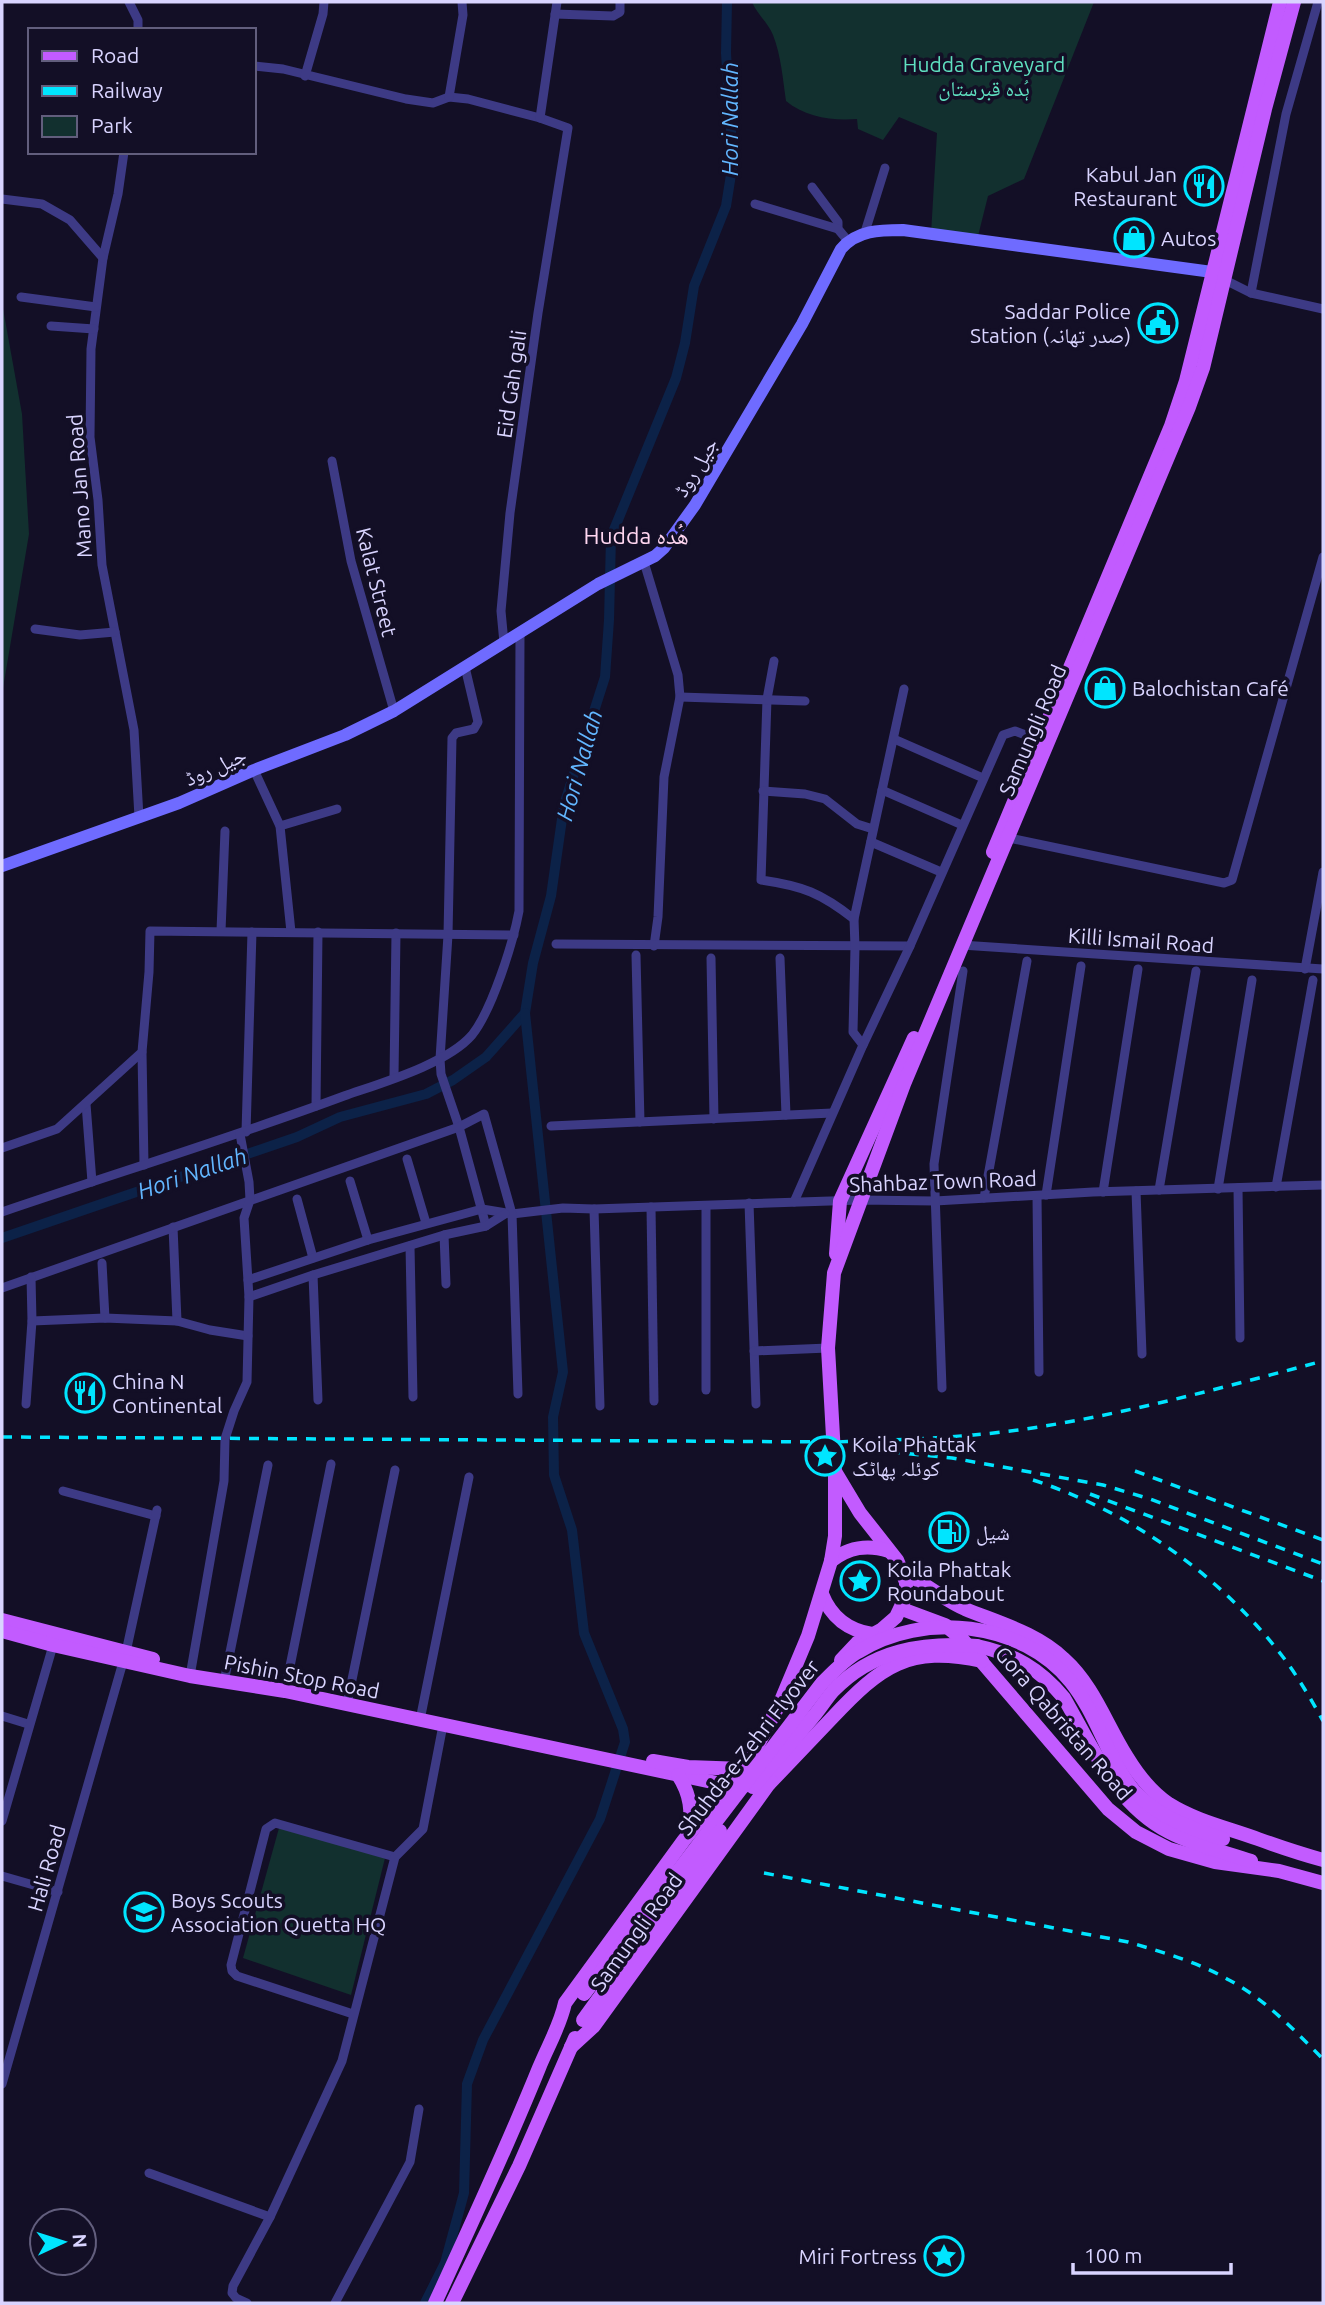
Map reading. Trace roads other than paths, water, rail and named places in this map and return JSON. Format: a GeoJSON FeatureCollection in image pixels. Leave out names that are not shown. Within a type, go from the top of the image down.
{"type":"FeatureCollection","features":[{"type":"Feature","properties":{"kind":"main road","name":"Samungli Road"},"geometry":{"type":"LineString","coordinates":[[435,2303],[524,2109],[561,2020],[565,2003],[689,1835],[744,1769],[779,1703],[808,1636],[831,1561],[835,1536],[835,1472],[828,1348],[834,1273],[904,1084],[960,944],[1189,407],[1203,368],[1217,276],[1281,23],[1280,2]]}},
{"type":"Feature","properties":{"kind":"main road","name":"Samungli Road"},"geometry":{"type":"LineString","coordinates":[[1281,23],[1294,2]]}},
{"type":"Feature","properties":{"kind":"main road"},"geometry":{"type":"LineString","coordinates":[[848,240],[866,232],[903,230],[1217,276]]}},
{"type":"Feature","properties":{"kind":"main road","name":"جیل روڈ"},"geometry":{"type":"LineString","coordinates":[[2,866],[179,803],[254,770],[345,736],[394,711],[598,584],[644,562],[664,548],[695,505],[802,324],[848,240]]}},
{"type":"Feature","properties":{"kind":"main road","name":"Samungli Road"},"geometry":{"type":"LineString","coordinates":[[960,944],[1009,838],[1044,742]]}},
{"type":"Feature","properties":{"kind":"main road"},"geometry":{"type":"LineString","coordinates":[[834,1273],[840,1201],[960,944]]}},
{"type":"Feature","properties":{"kind":"main road","name":"Samungli Road"},"geometry":{"type":"LineString","coordinates":[[835,1472],[860,1513],[902,1570]]}},
{"type":"Feature","properties":{"kind":"main road"},"geometry":{"type":"LineString","coordinates":[[831,1561],[852,1549],[865,1546],[889,1552]]}},
{"type":"Feature","properties":{"kind":"main road"},"geometry":{"type":"LineString","coordinates":[[902,1570],[906,1583],[902,1609]]}},
{"type":"Feature","properties":{"kind":"main road","name":"Gora Qabristan Road"},"geometry":{"type":"LineString","coordinates":[[902,1570],[965,1609],[1013,1628],[1043,1643],[1064,1658],[1102,1709],[1144,1781],[1170,1804],[1216,1825],[1283,1850],[1323,1860]]}},
{"type":"Feature","properties":{"kind":"main road"},"geometry":{"type":"LineString","coordinates":[[822,1594],[832,1614],[841,1622],[860,1632],[872,1634]]}},
{"type":"Feature","properties":{"kind":"main road","name":"Samungli Road"},"geometry":{"type":"LineString","coordinates":[[452,2303],[519,2166],[572,2047],[594,2025],[769,1784],[835,1667],[848,1651],[889,1625],[902,1609]]}},
{"type":"Feature","properties":{"kind":"main road","name":"Gora Qabristan Road"},"geometry":{"type":"LineString","coordinates":[[902,1609],[945,1625],[963,1640],[1108,1809],[1136,1832],[1169,1849],[1215,1862],[1279,1871],[1323,1883]]}},
{"type":"Feature","properties":{"kind":"main road","name":"Pishin Stop Road"},"geometry":{"type":"LineString","coordinates":[[2,1620],[54,1640]]}},
{"type":"Feature","properties":{"kind":"main road","name":"Shuhda-e-Zehri Flyover"},"geometry":{"type":"LineString","coordinates":[[561,2020],[584,1994],[822,1683],[858,1651],[915,1630],[959,1628],[995,1633],[1013,1640],[1052,1663],[1081,1696],[1112,1756],[1136,1792],[1171,1819],[1279,1871]]}},
{"type":"Feature","properties":{"kind":"main road","name":"Pishin Stop Road"},"geometry":{"type":"LineString","coordinates":[[2,1631],[596,1754]]}},
{"type":"Feature","properties":{"kind":"main road","name":"Shuhda-e-Zehri Flyover"},"geometry":{"type":"LineString","coordinates":[[572,2047],[583,2020],[748,1794],[833,1691],[857,1671],[885,1655],[915,1646],[977,1646],[1000,1651],[1032,1667],[1064,1698],[1100,1764],[1132,1807],[1170,1832],[1223,1845],[1283,1850]]}},
{"type":"Feature","properties":{"kind":"main road"},"geometry":{"type":"LineString","coordinates":[[596,1754],[621,1763],[731,1786],[769,1784],[861,1686],[888,1667],[931,1655],[982,1661]]}},
{"type":"Feature","properties":{"kind":"main road","name":"Pishin Stop Road"},"geometry":{"type":"LineString","coordinates":[[421,1716],[443,1725],[596,1754]]}},
{"type":"Feature","properties":{"kind":"main road"},"geometry":{"type":"LineString","coordinates":[[596,1754],[688,1767],[744,1769]]}},
{"type":"Feature","properties":{"kind":"main road"},"geometry":{"type":"LineString","coordinates":[[678,1776],[691,1803],[689,1835]]}},
{"type":"Feature","properties":{"kind":"street"},"geometry":{"type":"LineString","coordinates":[[129,2],[138,20],[138,28]]}},
{"type":"Feature","properties":{"kind":"street"},"geometry":{"type":"LineString","coordinates":[[305,76],[324,2]]}},
{"type":"Feature","properties":{"kind":"street"},"geometry":{"type":"LineString","coordinates":[[449,97],[463,15],[462,2]]}},
{"type":"Feature","properties":{"kind":"street"},"geometry":{"type":"LineString","coordinates":[[256,66],[283,69],[433,103],[449,97],[467,99],[540,118],[557,2]]}},
{"type":"Feature","properties":{"kind":"street"},"geometry":{"type":"LineString","coordinates":[[555,15],[613,16],[620,12],[620,2]]}},
{"type":"Feature","properties":{"kind":"street"},"geometry":{"type":"LineString","coordinates":[[1251,293],[1286,114],[1318,2]]}},
{"type":"Feature","properties":{"kind":"street","name":"Eid Gah gali"},"geometry":{"type":"LineString","coordinates":[[504,643],[501,611],[510,513],[540,303],[569,131],[566,127],[540,118]]}},
{"type":"Feature","properties":{"kind":"street","name":"Mano Jan Road"},"geometry":{"type":"LineString","coordinates":[[124,154],[96,307],[91,349],[90,437],[102,565],[134,730],[139,817]]}},
{"type":"Feature","properties":{"kind":"street"},"geometry":{"type":"LineString","coordinates":[[866,232],[885,168]]}},
{"type":"Feature","properties":{"kind":"street"},"geometry":{"type":"LineString","coordinates":[[812,187],[838,222],[838,229]]}},
{"type":"Feature","properties":{"kind":"street"},"geometry":{"type":"LineString","coordinates":[[2,199],[42,204],[70,220],[103,258]]}},
{"type":"Feature","properties":{"kind":"street"},"geometry":{"type":"LineString","coordinates":[[755,204],[838,229],[848,240]]}},
{"type":"Feature","properties":{"kind":"street"},"geometry":{"type":"LineString","coordinates":[[1217,276],[1251,293],[1323,309]]}},
{"type":"Feature","properties":{"kind":"street"},"geometry":{"type":"LineString","coordinates":[[22,297],[96,307]]}},
{"type":"Feature","properties":{"kind":"street"},"geometry":{"type":"LineString","coordinates":[[51,326],[94,329]]}},
{"type":"Feature","properties":{"kind":"street","name":"Kalat Street"},"geometry":{"type":"LineString","coordinates":[[332,461],[351,561],[394,711]]}},
{"type":"Feature","properties":{"kind":"street"},"geometry":{"type":"LineString","coordinates":[[1009,838],[1224,883],[1232,880],[1323,557]]}},
{"type":"Feature","properties":{"kind":"street"},"geometry":{"type":"LineString","coordinates":[[644,562],[678,675],[680,697],[664,777],[658,917],[654,946]]}},
{"type":"Feature","properties":{"kind":"street"},"geometry":{"type":"LineString","coordinates":[[35,629],[80,635],[115,632]]}},
{"type":"Feature","properties":{"kind":"street"},"geometry":{"type":"LineString","coordinates":[[2,1212],[243,1133],[394,1077],[450,1055],[473,1034],[488,1004],[514,935],[519,911],[520,634]]}},
{"type":"Feature","properties":{"kind":"street"},"geometry":{"type":"LineString","coordinates":[[774,661],[767,699],[761,880],[792,885],[828,899],[854,919]]}},
{"type":"Feature","properties":{"kind":"street"},"geometry":{"type":"LineString","coordinates":[[465,667],[478,722],[474,729],[456,733],[452,738],[448,935],[440,1059],[441,1074],[460,1127],[486,1226]]}},
{"type":"Feature","properties":{"kind":"street"},"geometry":{"type":"LineString","coordinates":[[863,1045],[853,1032],[854,919],[904,689]]}},
{"type":"Feature","properties":{"kind":"street"},"geometry":{"type":"LineString","coordinates":[[680,697],[805,701]]}},
{"type":"Feature","properties":{"kind":"street"},"geometry":{"type":"LineString","coordinates":[[794,1202],[1003,735],[1015,731],[1044,742]]}},
{"type":"Feature","properties":{"kind":"street"},"geometry":{"type":"LineString","coordinates":[[894,739],[983,778]]}},
{"type":"Feature","properties":{"kind":"street"},"geometry":{"type":"LineString","coordinates":[[254,770],[279,826],[291,932]]}},
{"type":"Feature","properties":{"kind":"street"},"geometry":{"type":"LineString","coordinates":[[882,790],[962,825]]}},
{"type":"Feature","properties":{"kind":"street"},"geometry":{"type":"LineString","coordinates":[[763,791],[805,794],[825,799],[857,824],[873,829]]}},
{"type":"Feature","properties":{"kind":"street"},"geometry":{"type":"LineString","coordinates":[[279,826],[337,809]]}},
{"type":"Feature","properties":{"kind":"street"},"geometry":{"type":"LineString","coordinates":[[221,931],[225,831]]}},
{"type":"Feature","properties":{"kind":"street"},"geometry":{"type":"LineString","coordinates":[[871,842],[941,872]]}},
{"type":"Feature","properties":{"kind":"street"},"geometry":{"type":"LineString","coordinates":[[1305,969],[1323,872]]}},
{"type":"Feature","properties":{"kind":"street"},"geometry":{"type":"LineString","coordinates":[[144,1165],[142,1052],[150,930],[514,935]]}},
{"type":"Feature","properties":{"kind":"street"},"geometry":{"type":"LineString","coordinates":[[191,1672],[224,1481],[225,1439],[247,1381],[249,1297],[244,1218],[250,1200],[242,1145],[253,932]]}},
{"type":"Feature","properties":{"kind":"street"},"geometry":{"type":"LineString","coordinates":[[316,1106],[318,932]]}},
{"type":"Feature","properties":{"kind":"street"},"geometry":{"type":"LineString","coordinates":[[394,1077],[396,933]]}},
{"type":"Feature","properties":{"kind":"street"},"geometry":{"type":"LineString","coordinates":[[556,944],[910,946]]}},
{"type":"Feature","properties":{"kind":"street","name":"Killi Ismail Road"},"geometry":{"type":"LineString","coordinates":[[960,944],[1323,969]]}},
{"type":"Feature","properties":{"kind":"street"},"geometry":{"type":"LineString","coordinates":[[636,955],[640,1122]]}},
{"type":"Feature","properties":{"kind":"street"},"geometry":{"type":"LineString","coordinates":[[711,958],[714,1119]]}},
{"type":"Feature","properties":{"kind":"street"},"geometry":{"type":"LineString","coordinates":[[780,958],[786,1115]]}},
{"type":"Feature","properties":{"kind":"street"},"geometry":{"type":"LineString","coordinates":[[984,1198],[1027,961]]}},
{"type":"Feature","properties":{"kind":"street"},"geometry":{"type":"LineString","coordinates":[[1039,1371],[1041,1195],[1081,965]]}},
{"type":"Feature","properties":{"kind":"street"},"geometry":{"type":"LineString","coordinates":[[1102,1192],[1138,969]]}},
{"type":"Feature","properties":{"kind":"street"},"geometry":{"type":"LineString","coordinates":[[942,1388],[934,1164],[963,971]]}},
{"type":"Feature","properties":{"kind":"street"},"geometry":{"type":"LineString","coordinates":[[1159,1191],[1196,971]]}},
{"type":"Feature","properties":{"kind":"street"},"geometry":{"type":"LineString","coordinates":[[1218,1189],[1252,980]]}},
{"type":"Feature","properties":{"kind":"street"},"geometry":{"type":"LineString","coordinates":[[1276,1187],[1313,980]]}},
{"type":"Feature","properties":{"kind":"street"},"geometry":{"type":"LineString","coordinates":[[2,1148],[57,1129],[142,1052]]}},
{"type":"Feature","properties":{"kind":"street"},"geometry":{"type":"LineString","coordinates":[[86,1104],[92,1182]]}},
{"type":"Feature","properties":{"kind":"street"},"geometry":{"type":"LineString","coordinates":[[551,1126],[832,1113]]}},
{"type":"Feature","properties":{"kind":"street"},"geometry":{"type":"LineString","coordinates":[[2,1289],[460,1127],[484,1114],[508,1214],[518,1394]]}},
{"type":"Feature","properties":{"kind":"street"},"geometry":{"type":"LineString","coordinates":[[407,1159],[426,1223]]}},
{"type":"Feature","properties":{"kind":"street"},"geometry":{"type":"LineString","coordinates":[[351,1181],[368,1240]]}},
{"type":"Feature","properties":{"kind":"street","name":"Shahbaz Town Road"},"geometry":{"type":"LineString","coordinates":[[508,1214],[563,1208],[860,1200],[935,1201],[1323,1184]]}},
{"type":"Feature","properties":{"kind":"street"},"geometry":{"type":"LineString","coordinates":[[1238,1188],[1240,1338]]}},
{"type":"Feature","properties":{"kind":"street"},"geometry":{"type":"LineString","coordinates":[[1136,1191],[1142,1354]]}},
{"type":"Feature","properties":{"kind":"street"},"geometry":{"type":"LineString","coordinates":[[297,1199],[313,1258]]}},
{"type":"Feature","properties":{"kind":"street"},"geometry":{"type":"LineString","coordinates":[[749,1203],[756,1404]]}},
{"type":"Feature","properties":{"kind":"street"},"geometry":{"type":"LineString","coordinates":[[706,1206],[706,1390]]}},
{"type":"Feature","properties":{"kind":"street"},"geometry":{"type":"LineString","coordinates":[[651,1207],[654,1401]]}},
{"type":"Feature","properties":{"kind":"street"},"geometry":{"type":"LineString","coordinates":[[248,1280],[426,1223],[482,1209],[508,1214]]}},
{"type":"Feature","properties":{"kind":"street"},"geometry":{"type":"LineString","coordinates":[[594,1209],[600,1406]]}},
{"type":"Feature","properties":{"kind":"street"},"geometry":{"type":"LineString","coordinates":[[249,1297],[444,1235],[486,1226],[508,1214]]}},
{"type":"Feature","properties":{"kind":"street"},"geometry":{"type":"LineString","coordinates":[[173,1227],[177,1321]]}},
{"type":"Feature","properties":{"kind":"street"},"geometry":{"type":"LineString","coordinates":[[444,1235],[446,1284]]}},
{"type":"Feature","properties":{"kind":"street"},"geometry":{"type":"LineString","coordinates":[[410,1246],[413,1397]]}},
{"type":"Feature","properties":{"kind":"street"},"geometry":{"type":"LineString","coordinates":[[102,1263],[105,1318]]}},
{"type":"Feature","properties":{"kind":"street"},"geometry":{"type":"LineString","coordinates":[[313,1275],[317,1400]]}},
{"type":"Feature","properties":{"kind":"street"},"geometry":{"type":"LineString","coordinates":[[26,1404],[32,1321],[31,1277]]}},
{"type":"Feature","properties":{"kind":"street"},"geometry":{"type":"LineString","coordinates":[[32,1321],[105,1318],[177,1321],[248,1336]]}},
{"type":"Feature","properties":{"kind":"street"},"geometry":{"type":"LineString","coordinates":[[754,1351],[828,1348]]}},
{"type":"Feature","properties":{"kind":"street"},"geometry":{"type":"LineString","coordinates":[[286,1688],[331,1464]]}},
{"type":"Feature","properties":{"kind":"street"},"geometry":{"type":"LineString","coordinates":[[225,1678],[268,1465]]}},
{"type":"Feature","properties":{"kind":"street"},"geometry":{"type":"LineString","coordinates":[[347,1701],[395,1470]]}},
{"type":"Feature","properties":{"kind":"street"},"geometry":{"type":"LineString","coordinates":[[421,1716],[469,1476]]}},
{"type":"Feature","properties":{"kind":"street","name":"Hali Road"},"geometry":{"type":"LineString","coordinates":[[2,2084],[125,1657],[156,1513],[63,1491]]}},
{"type":"Feature","properties":{"kind":"street"},"geometry":{"type":"LineString","coordinates":[[2,1821],[54,1640]]}},
{"type":"Feature","properties":{"kind":"street"},"geometry":{"type":"LineString","coordinates":[[2,1716],[29,1724]]}},
{"type":"Feature","properties":{"kind":"street"},"geometry":{"type":"LineString","coordinates":[[247,2303],[236,2298],[232,2293],[233,2286],[270,2217],[342,2062],[395,1857],[423,1829],[443,1725]]}},
{"type":"Feature","properties":{"kind":"street"},"geometry":{"type":"LineString","coordinates":[[353,2014],[237,1976],[232,1971],[231,1965],[266,1829],[275,1824],[395,1857]]}},
{"type":"Feature","properties":{"kind":"street"},"geometry":{"type":"LineString","coordinates":[[2,1876],[58,1892]]}},
{"type":"Feature","properties":{"kind":"street"},"geometry":{"type":"LineString","coordinates":[[335,2303],[410,2162],[419,2109]]}},
{"type":"Feature","properties":{"kind":"street"},"geometry":{"type":"LineString","coordinates":[[149,2174],[270,2217]]}},
{"type":"Feature","properties":{"kind":"waterway","name":"Hori Nallah"},"geometry":{"type":"LineString","coordinates":[[2,1238],[297,1137],[340,1117],[426,1094],[453,1080],[486,1057],[525,1013],[533,963],[551,896],[564,805],[605,677],[611,537],[676,378],[685,343],[694,286],[726,206],[733,162],[726,53],[727,2]]}},
{"type":"Feature","properties":{"kind":"waterway"},"geometry":{"type":"LineString","coordinates":[[425,2303],[445,2263],[464,2193],[467,2084],[483,2040],[600,1819],[625,1742],[623,1729],[584,1633],[572,1530],[554,1475],[553,1417],[563,1372],[525,1013]]}},
{"type":"Feature","properties":{"kind":"railway"},"geometry":{"type":"LineString","coordinates":[[2,1437],[834,1442],[930,1438],[1026,1429],[1101,1416],[1323,1361]]}},
{"type":"Feature","properties":{"kind":"railway"},"geometry":{"type":"LineString","coordinates":[[871,1450],[952,1458],[1103,1485],[1150,1499],[1323,1564]]}},
{"type":"Feature","properties":{"kind":"railway"},"geometry":{"type":"LineString","coordinates":[[1135,1471],[1323,1540]]}},
{"type":"Feature","properties":{"kind":"railway"},"geometry":{"type":"LineString","coordinates":[[1033,1480],[1069,1493],[1139,1528],[1202,1573],[1231,1599],[1283,1657],[1323,1721]]}},
{"type":"Feature","properties":{"kind":"railway"},"geometry":{"type":"LineString","coordinates":[[1090,1494],[1323,1581]]}},
{"type":"Feature","properties":{"kind":"railway"},"geometry":{"type":"LineString","coordinates":[[764,1873],[1128,1942],[1167,1954],[1205,1968],[1255,1996],[1323,2059]]}},
{"type":"Feature","properties":{"kind":"place","name":"Kabul Jan Restaurant"},"geometry":{"type":"Point","coordinates":[1204,186]}},
{"type":"Feature","properties":{"kind":"place","name":"Autos"},"geometry":{"type":"Point","coordinates":[1134,238]}},
{"type":"Feature","properties":{"kind":"place","name":"Saddar Police Station (صدر تھانہ)"},"geometry":{"type":"Point","coordinates":[1158,323]}},
{"type":"Feature","properties":{"kind":"place","name":"Balochistan Café"},"geometry":{"type":"Point","coordinates":[1105,688]}},
{"type":"Feature","properties":{"kind":"place","name":"China N Continental"},"geometry":{"type":"Point","coordinates":[85,1393]}},
{"type":"Feature","properties":{"kind":"place","name":"Koila Phattak کوئلہ پھاٹک"},"geometry":{"type":"Point","coordinates":[825,1456]}},
{"type":"Feature","properties":{"kind":"place","name":"شیل"},"geometry":{"type":"Point","coordinates":[949,1532]}},
{"type":"Feature","properties":{"kind":"place","name":"Koila Phattak Roundabout"},"geometry":{"type":"Point","coordinates":[860,1581]}},
{"type":"Feature","properties":{"kind":"place","name":"Boys Scouts Association Quetta HQ"},"geometry":{"type":"Point","coordinates":[144,1912]}},
{"type":"Feature","properties":{"kind":"place","name":"Miri Fortress"},"geometry":{"type":"Point","coordinates":[944,2256]}},
{"type":"Feature","properties":{"kind":"district","name":"Hudda ھُدہ"},"geometry":{"type":"Point","coordinates":[636,535]}},
{"type":"Feature","properties":{"kind":"park label","name":"Hudda Graveyard ہُدہ قبرستان"},"geometry":{"type":"Point","coordinates":[984,76]}}]}
